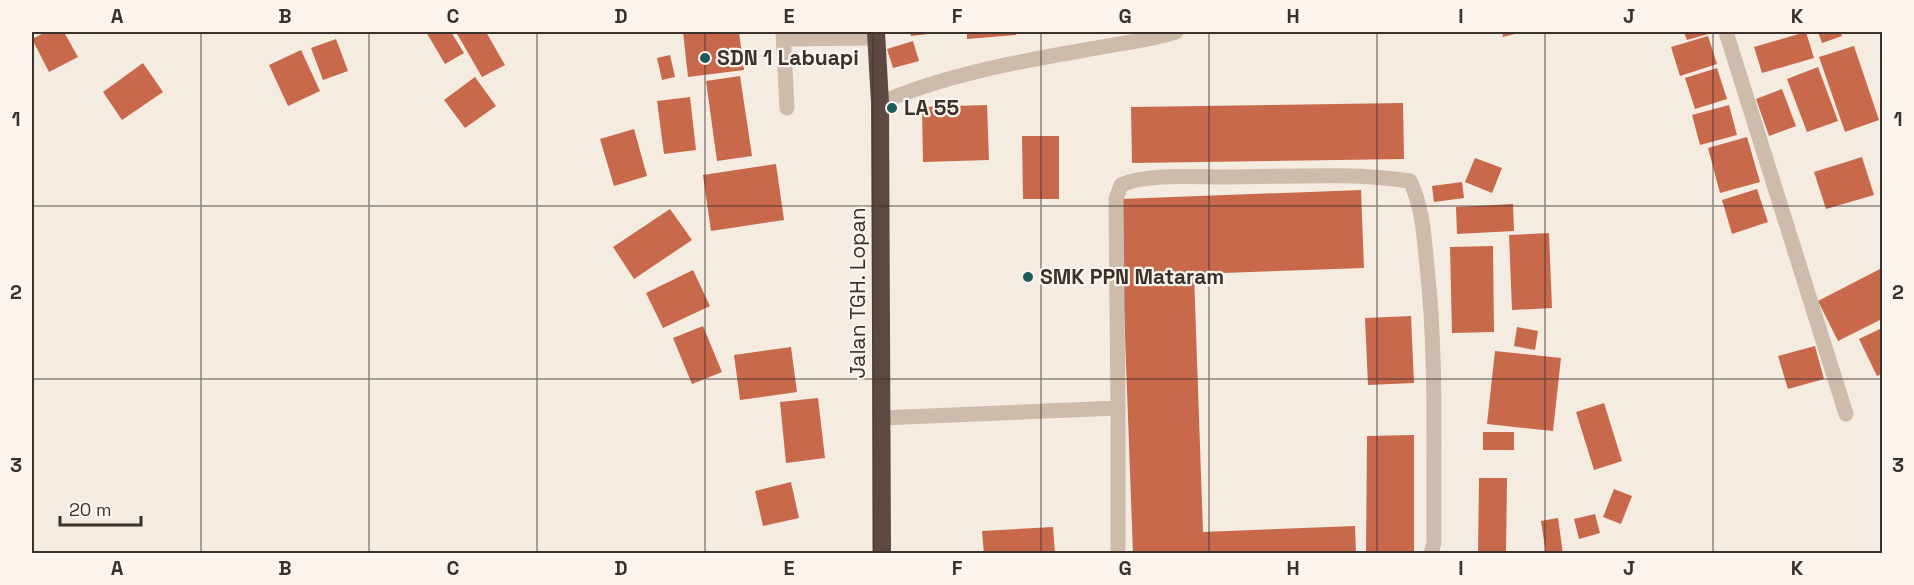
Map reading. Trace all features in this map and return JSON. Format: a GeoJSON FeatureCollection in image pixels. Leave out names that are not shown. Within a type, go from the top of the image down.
{"type":"FeatureCollection","features":[{"type":"Feature","properties":{"kind":"highway","name":"Jalan TGH. Lopan"},"geometry":{"type":"LineString","coordinates":[[877,35],[880,103],[882,554]]}},
{"type":"Feature","properties":{"kind":"street"},"geometry":{"type":"LineString","coordinates":[[880,103],[910,90],[972,73],[1126,44],[1176,32]]}},
{"type":"Feature","properties":{"kind":"street"},"geometry":{"type":"LineString","coordinates":[[1726,32],[1846,414]]}},
{"type":"Feature","properties":{"kind":"street"},"geometry":{"type":"LineString","coordinates":[[787,108],[784,35],[877,35]]}},
{"type":"Feature","properties":{"kind":"street"},"geometry":{"type":"LineString","coordinates":[[1118,554],[1116,199],[1121,185],[1131,181],[1195,177],[1374,176],[1410,182],[1418,198],[1432,308],[1434,542],[1431,554]]}},
{"type":"Feature","properties":{"kind":"street"},"geometry":{"type":"LineString","coordinates":[[881,418],[1118,408]]}},
{"type":"Feature","properties":{"kind":"building"},"geometry":{"type":"Polygon","coordinates":[[[46,32],[64,32],[78,57],[49,72],[32,39],[46,32]]]}},
{"type":"Feature","properties":{"kind":"building"},"geometry":{"type":"Polygon","coordinates":[[[426,32],[451,32],[464,53],[445,64],[426,32]]]}},
{"type":"Feature","properties":{"kind":"building"},"geometry":{"type":"Polygon","coordinates":[[[456,32],[486,32],[505,65],[482,77],[456,32]]]}},
{"type":"Feature","properties":{"kind":"building"},"geometry":{"type":"Polygon","coordinates":[[[683,32],[739,32],[744,70],[688,77],[683,32]]]}},
{"type":"Feature","properties":{"kind":"building"},"geometry":{"type":"Polygon","coordinates":[[[910,32],[936,32],[936,33],[911,36],[910,32]]]}},
{"type":"Feature","properties":{"kind":"building"},"geometry":{"type":"Polygon","coordinates":[[[967,32],[1016,32],[1016,35],[967,39],[967,32]]]}},
{"type":"Feature","properties":{"kind":"building"},"geometry":{"type":"Polygon","coordinates":[[[1502,32],[1522,32],[1503,37],[1502,32]]]}},
{"type":"Feature","properties":{"kind":"building"},"geometry":{"type":"Polygon","coordinates":[[[1684,32],[1707,32],[1708,34],[1687,40],[1684,32]]]}},
{"type":"Feature","properties":{"kind":"building"},"geometry":{"type":"Polygon","coordinates":[[[1806,32],[1814,58],[1762,73],[1754,47],[1806,32]]]}},
{"type":"Feature","properties":{"kind":"building"},"geometry":{"type":"Polygon","coordinates":[[[1818,32],[1841,32],[1842,36],[1822,43],[1818,32]]]}},
{"type":"Feature","properties":{"kind":"building"},"geometry":{"type":"Polygon","coordinates":[[[1708,36],[1717,64],[1680,76],[1671,47],[1708,36]]]}},
{"type":"Feature","properties":{"kind":"building"},"geometry":{"type":"Polygon","coordinates":[[[336,39],[348,71],[323,80],[311,48],[336,39]]]}},
{"type":"Feature","properties":{"kind":"building"},"geometry":{"type":"Polygon","coordinates":[[[913,41],[919,61],[893,68],[887,49],[913,41]]]}},
{"type":"Feature","properties":{"kind":"building"},"geometry":{"type":"Polygon","coordinates":[[[1854,46],[1879,120],[1845,132],[1819,57],[1854,46]]]}},
{"type":"Feature","properties":{"kind":"building"},"geometry":{"type":"Polygon","coordinates":[[[301,50],[320,91],[288,106],[269,65],[301,50]]]}},
{"type":"Feature","properties":{"kind":"building"},"geometry":{"type":"Polygon","coordinates":[[[670,55],[675,77],[662,80],[657,58],[670,55]]]}},
{"type":"Feature","properties":{"kind":"building"},"geometry":{"type":"Polygon","coordinates":[[[143,63],[163,92],[122,120],[103,92],[143,63]]]}},
{"type":"Feature","properties":{"kind":"building"},"geometry":{"type":"Polygon","coordinates":[[[1818,67],[1838,121],[1807,132],[1787,79],[1818,67]]]}},
{"type":"Feature","properties":{"kind":"building"},"geometry":{"type":"Polygon","coordinates":[[[1717,68],[1727,99],[1695,109],[1685,78],[1717,68]]]}},
{"type":"Feature","properties":{"kind":"building"},"geometry":{"type":"Polygon","coordinates":[[[740,76],[752,156],[717,161],[706,81],[740,76]]]}},
{"type":"Feature","properties":{"kind":"building"},"geometry":{"type":"Polygon","coordinates":[[[475,77],[496,106],[465,128],[444,100],[475,77]]]}},
{"type":"Feature","properties":{"kind":"building"},"geometry":{"type":"Polygon","coordinates":[[[1782,89],[1796,126],[1769,136],[1756,99],[1782,89]]]}},
{"type":"Feature","properties":{"kind":"building"},"geometry":{"type":"Polygon","coordinates":[[[690,97],[696,150],[664,154],[657,101],[690,97]]]}},
{"type":"Feature","properties":{"kind":"building"},"geometry":{"type":"Polygon","coordinates":[[[1403,103],[1404,159],[1132,163],[1131,107],[1403,103]]]}},
{"type":"Feature","properties":{"kind":"building"},"geometry":{"type":"Polygon","coordinates":[[[987,105],[989,160],[923,162],[922,107],[987,105]]]}},
{"type":"Feature","properties":{"kind":"building"},"geometry":{"type":"Polygon","coordinates":[[[1729,105],[1737,135],[1700,145],[1692,115],[1729,105]]]}},
{"type":"Feature","properties":{"kind":"building"},"geometry":{"type":"Polygon","coordinates":[[[634,129],[647,176],[614,186],[600,139],[634,129]]]}},
{"type":"Feature","properties":{"kind":"building"},"geometry":{"type":"Polygon","coordinates":[[[1022,136],[1059,136],[1059,199],[1023,199],[1022,136]]]}},
{"type":"Feature","properties":{"kind":"building"},"geometry":{"type":"Polygon","coordinates":[[[1747,137],[1760,182],[1720,193],[1708,148],[1747,137]]]}},
{"type":"Feature","properties":{"kind":"building"},"geometry":{"type":"Polygon","coordinates":[[[1862,157],[1874,195],[1826,209],[1814,172],[1862,157]]]}},
{"type":"Feature","properties":{"kind":"building"},"geometry":{"type":"Polygon","coordinates":[[[1475,158],[1502,168],[1492,193],[1465,182],[1475,158]]]}},
{"type":"Feature","properties":{"kind":"building"},"geometry":{"type":"Polygon","coordinates":[[[776,164],[784,220],[711,231],[703,175],[776,164]]]}},
{"type":"Feature","properties":{"kind":"building"},"geometry":{"type":"Polygon","coordinates":[[[1462,182],[1464,198],[1434,202],[1432,186],[1462,182]]]}},
{"type":"Feature","properties":{"kind":"building"},"geometry":{"type":"Polygon","coordinates":[[[1757,189],[1768,222],[1732,234],[1722,200],[1757,189]]]}},
{"type":"Feature","properties":{"kind":"building"},"geometry":{"type":"Polygon","coordinates":[[[1361,190],[1364,268],[1194,274],[1203,532],[1355,526],[1356,554],[1133,554],[1120,199],[1361,190]]]}},
{"type":"Feature","properties":{"kind":"building"},"geometry":{"type":"Polygon","coordinates":[[[1513,204],[1514,231],[1457,234],[1456,207],[1513,204]]]}},
{"type":"Feature","properties":{"kind":"building"},"geometry":{"type":"Polygon","coordinates":[[[670,209],[692,240],[634,279],[613,247],[670,209]]]}},
{"type":"Feature","properties":{"kind":"building"},"geometry":{"type":"Polygon","coordinates":[[[1549,233],[1552,308],[1512,310],[1509,235],[1549,233]]]}},
{"type":"Feature","properties":{"kind":"building"},"geometry":{"type":"Polygon","coordinates":[[[1493,246],[1494,332],[1452,333],[1450,247],[1493,246]]]}},
{"type":"Feature","properties":{"kind":"building"},"geometry":{"type":"Polygon","coordinates":[[[1882,268],[1882,319],[1838,341],[1818,301],[1882,268]]]}},
{"type":"Feature","properties":{"kind":"building"},"geometry":{"type":"Polygon","coordinates":[[[693,270],[710,306],[663,328],[646,293],[693,270]]]}},
{"type":"Feature","properties":{"kind":"building"},"geometry":{"type":"Polygon","coordinates":[[[1411,316],[1414,383],[1368,385],[1365,318],[1411,316]]]}},
{"type":"Feature","properties":{"kind":"building"},"geometry":{"type":"Polygon","coordinates":[[[703,326],[722,372],[692,384],[673,338],[703,326]]]}},
{"type":"Feature","properties":{"kind":"building"},"geometry":{"type":"Polygon","coordinates":[[[1517,327],[1538,331],[1535,350],[1514,346],[1517,327]]]}},
{"type":"Feature","properties":{"kind":"building"},"geometry":{"type":"Polygon","coordinates":[[[1882,328],[1882,374],[1877,376],[1859,339],[1882,328]]]}},
{"type":"Feature","properties":{"kind":"building"},"geometry":{"type":"Polygon","coordinates":[[[1815,346],[1824,379],[1788,389],[1778,356],[1815,346]]]}},
{"type":"Feature","properties":{"kind":"building"},"geometry":{"type":"Polygon","coordinates":[[[791,347],[797,392],[740,400],[734,355],[791,347]]]}},
{"type":"Feature","properties":{"kind":"building"},"geometry":{"type":"Polygon","coordinates":[[[1495,351],[1561,358],[1553,431],[1487,424],[1495,351]]]}},
{"type":"Feature","properties":{"kind":"building"},"geometry":{"type":"Polygon","coordinates":[[[818,398],[825,458],[786,463],[780,402],[818,398]]]}},
{"type":"Feature","properties":{"kind":"building"},"geometry":{"type":"Polygon","coordinates":[[[1604,403],[1622,461],[1594,470],[1576,412],[1604,403]]]}},
{"type":"Feature","properties":{"kind":"building"},"geometry":{"type":"Polygon","coordinates":[[[1483,432],[1514,432],[1514,450],[1483,450],[1483,432]]]}},
{"type":"Feature","properties":{"kind":"building"},"geometry":{"type":"Polygon","coordinates":[[[1414,435],[1414,554],[1366,554],[1367,436],[1414,435]]]}},
{"type":"Feature","properties":{"kind":"building"},"geometry":{"type":"Polygon","coordinates":[[[1479,478],[1507,478],[1506,554],[1478,554],[1479,478]]]}},
{"type":"Feature","properties":{"kind":"building"},"geometry":{"type":"Polygon","coordinates":[[[791,482],[799,518],[763,526],[755,491],[791,482]]]}},
{"type":"Feature","properties":{"kind":"building"},"geometry":{"type":"Polygon","coordinates":[[[1614,489],[1632,496],[1621,524],[1603,517],[1614,489]]]}},
{"type":"Feature","properties":{"kind":"building"},"geometry":{"type":"Polygon","coordinates":[[[1595,514],[1600,533],[1579,539],[1574,519],[1595,514]]]}},
{"type":"Feature","properties":{"kind":"building"},"geometry":{"type":"Polygon","coordinates":[[[1558,518],[1563,554],[1546,554],[1541,521],[1558,518]]]}},
{"type":"Feature","properties":{"kind":"building"},"geometry":{"type":"Polygon","coordinates":[[[1053,527],[1055,554],[984,554],[982,531],[1053,527]]]}},
{"type":"Feature","properties":{"kind":"place","name":"SDN 1 Labuapi"},"geometry":{"type":"Point","coordinates":[705,58]}},
{"type":"Feature","properties":{"kind":"place","name":"LA 55"},"geometry":{"type":"Point","coordinates":[892,108]}},
{"type":"Feature","properties":{"kind":"place","name":"SMK PPN Mataram"},"geometry":{"type":"Point","coordinates":[1028,277]}}]}
